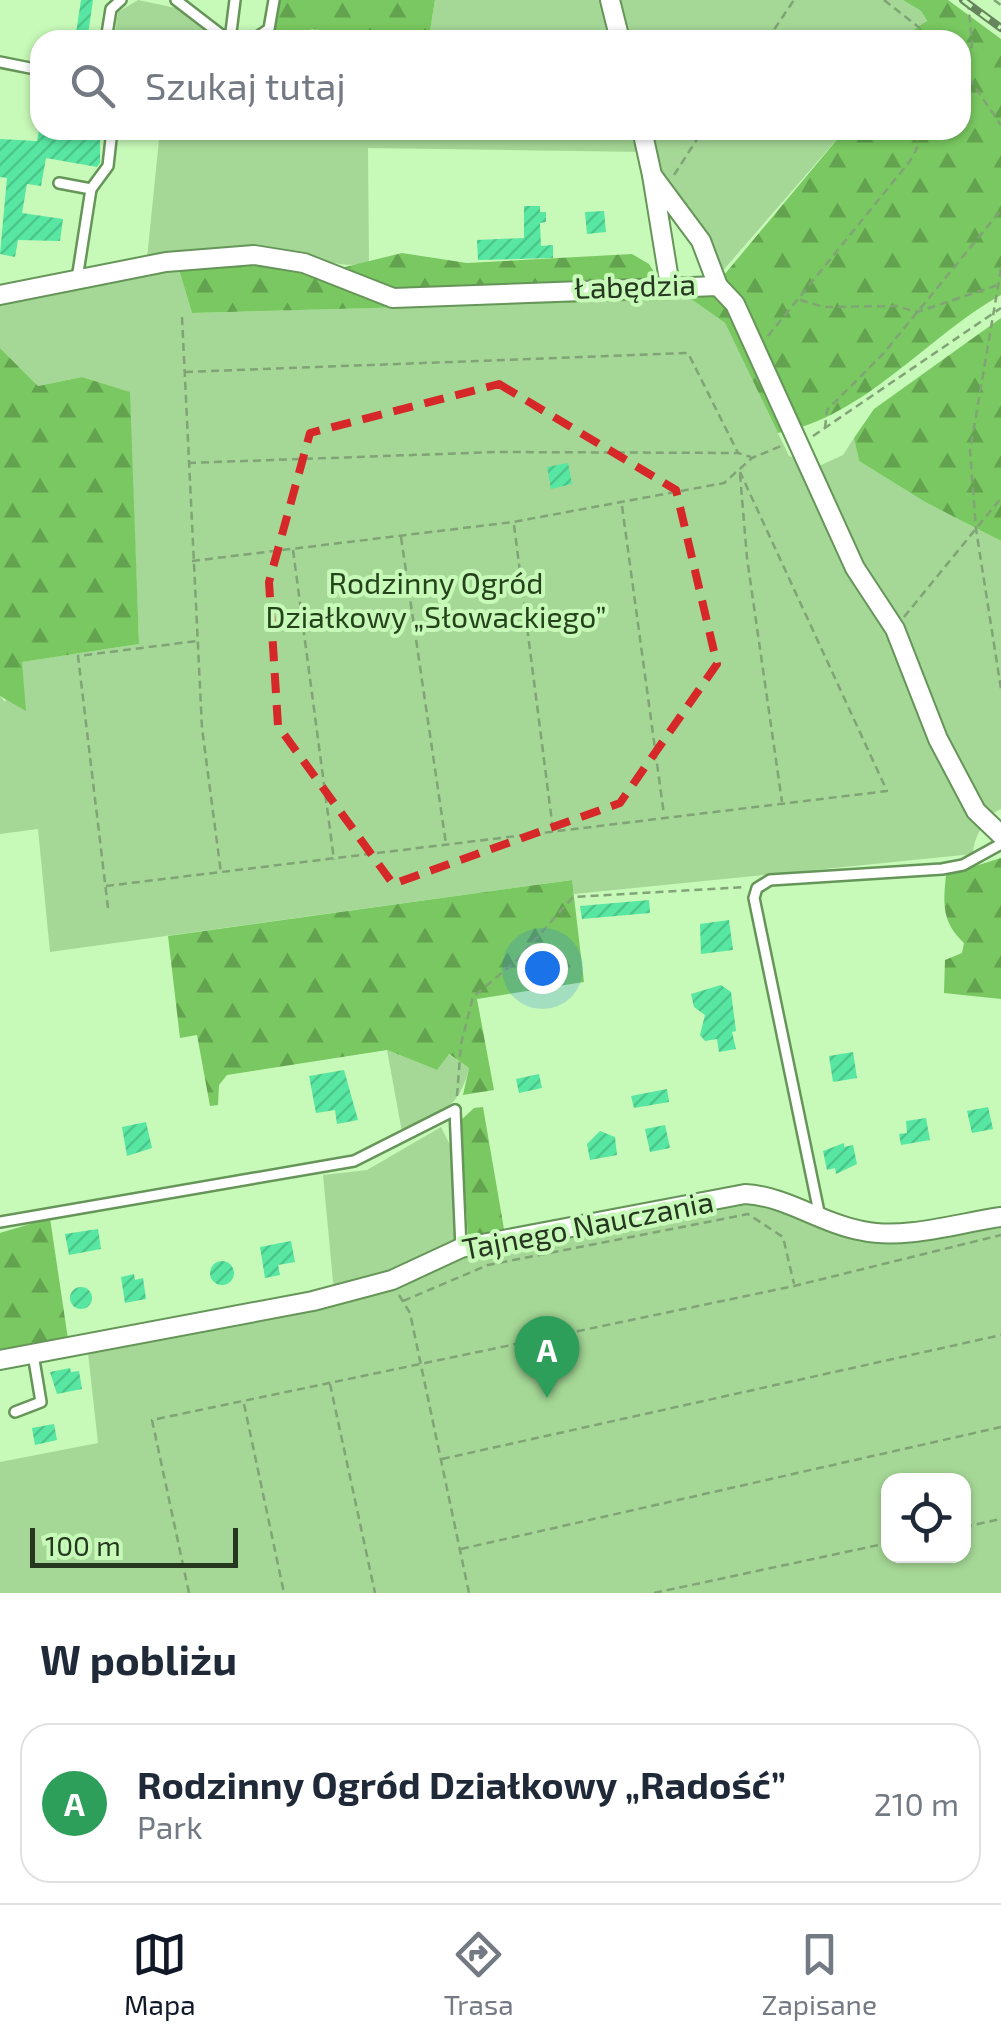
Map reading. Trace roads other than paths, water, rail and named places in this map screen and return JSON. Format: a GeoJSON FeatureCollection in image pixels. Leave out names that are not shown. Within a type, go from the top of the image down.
{"type":"FeatureCollection","features":[{"type":"Feature","properties":{"kind":"street"},"geometry":{"type":"LineString","coordinates":[[610,0],[618,30]]}},
{"type":"Feature","properties":{"kind":"street"},"geometry":{"type":"LineString","coordinates":[[644,140],[670,286]]}},
{"type":"Feature","properties":{"kind":"street"},"geometry":{"type":"LineString","coordinates":[[652,175],[701,241],[718,286]]}},
{"type":"Feature","properties":{"kind":"street","name":"Łabędzia"},"geometry":{"type":"LineString","coordinates":[[0,295],[166,262],[254,255],[304,263],[394,298],[718,286],[735,304],[855,568],[895,629],[938,739],[976,811],[1001,835]]}},
{"type":"Feature","properties":{"kind":"street","name":"Tajnego Nauczania"},"geometry":{"type":"LineString","coordinates":[[0,1360],[313,1301],[392,1280],[461,1248],[745,1194],[768,1197],[820,1220],[888,1233],[1001,1217]]}},
{"type":"Feature","properties":{"kind":"lane"},"geometry":{"type":"LineString","coordinates":[[108,30],[112,5],[121,0]]}},
{"type":"Feature","properties":{"kind":"lane"},"geometry":{"type":"LineString","coordinates":[[176,0],[216,30]]}},
{"type":"Feature","properties":{"kind":"lane"},"geometry":{"type":"LineString","coordinates":[[230,30],[235,0]]}},
{"type":"Feature","properties":{"kind":"lane"},"geometry":{"type":"LineString","coordinates":[[267,30],[274,0]]}},
{"type":"Feature","properties":{"kind":"lane"},"geometry":{"type":"LineString","coordinates":[[0,62],[30,68]]}},
{"type":"Feature","properties":{"kind":"lane"},"geometry":{"type":"LineString","coordinates":[[76,282],[91,188],[108,166],[111,140]]}},
{"type":"Feature","properties":{"kind":"lane"},"geometry":{"type":"LineString","coordinates":[[59,184],[91,188]]}},
{"type":"Feature","properties":{"kind":"lane"},"geometry":{"type":"LineString","coordinates":[[820,1220],[754,898],[757,888],[770,880],[942,869],[963,865],[1001,844]]}},
{"type":"Feature","properties":{"kind":"lane"},"geometry":{"type":"LineString","coordinates":[[0,1222],[354,1162],[454,1110],[461,1248]]}},
{"type":"Feature","properties":{"kind":"lane"},"geometry":{"type":"LineString","coordinates":[[15,1412],[42,1402],[34,1354]]}},
{"type":"Feature","properties":{"kind":"railway"},"geometry":{"type":"LineString","coordinates":[[963,0],[1001,28]]}},
{"type":"Feature","properties":{"kind":"place","name":"Rodzinny Ogród Działkowy „Radość”"},"geometry":{"type":"Point","coordinates":[547,1398]}},
{"type":"Feature","properties":{"kind":"park label","name":"Rodzinny Ogród Działkowy „Słowackiego”"},"geometry":{"type":"Point","coordinates":[436,601]}}]}
